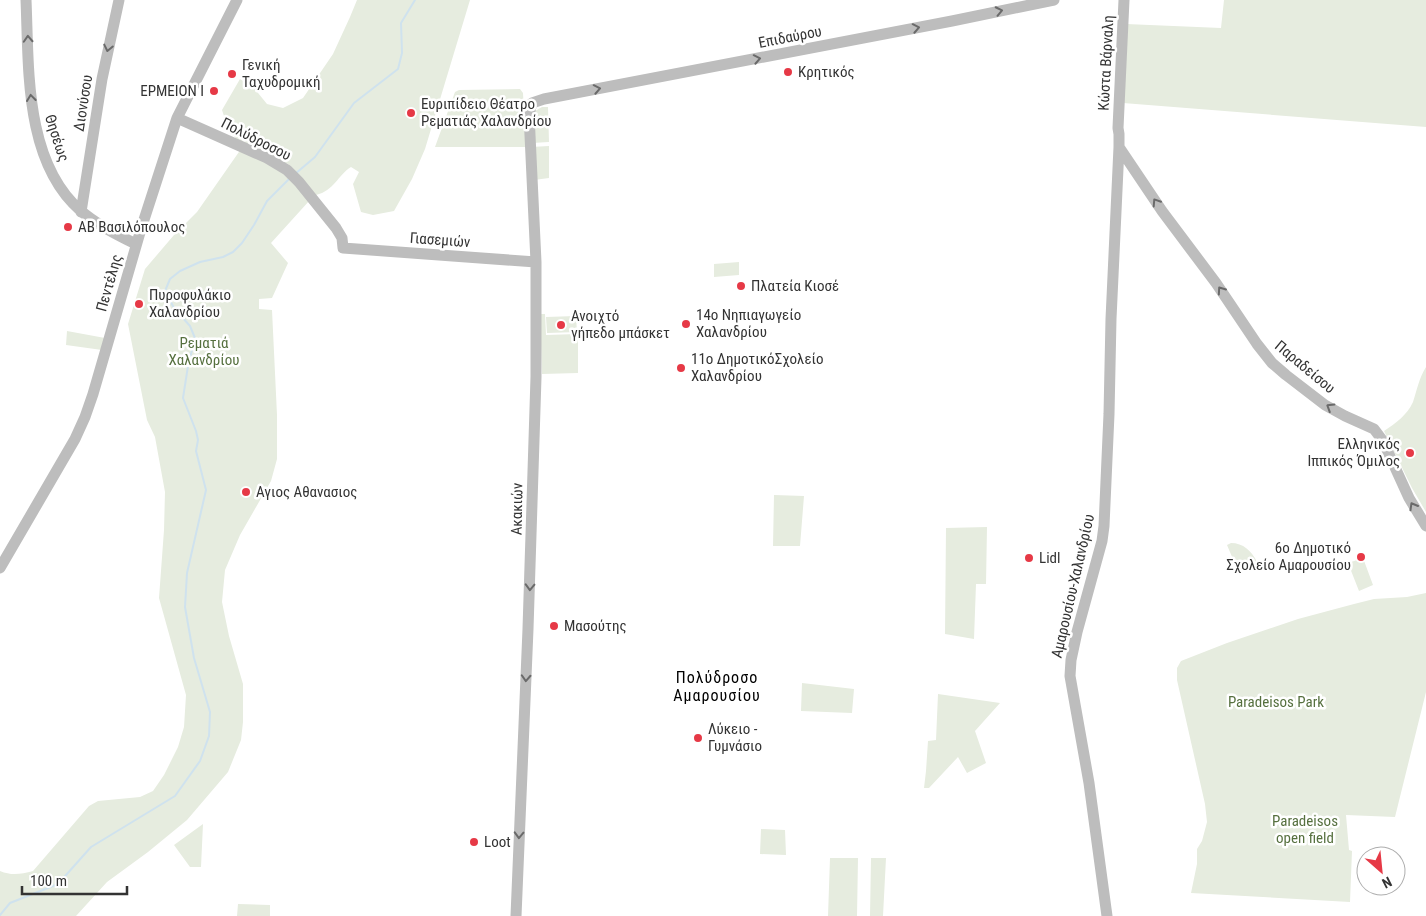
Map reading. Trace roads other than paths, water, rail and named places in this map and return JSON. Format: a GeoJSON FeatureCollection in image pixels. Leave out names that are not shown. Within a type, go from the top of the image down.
{"type":"FeatureCollection","features":[{"type":"Feature","properties":{"kind":"street","name":"Θησέως"},"geometry":{"type":"LineString","coordinates":[[26,0],[30,84],[34,118],[43,152],[49,166],[62,189],[81,212],[136,244]]}},
{"type":"Feature","properties":{"kind":"street","name":"Διονύσου"},"geometry":{"type":"LineString","coordinates":[[81,212],[102,79],[119,0]]}},
{"type":"Feature","properties":{"kind":"street","name":"Πεντέλης"},"geometry":{"type":"LineString","coordinates":[[0,568],[80,429],[93,394],[136,244],[176,118],[237,0]]}},
{"type":"Feature","properties":{"kind":"street","name":"Επιδαύρου"},"geometry":{"type":"LineString","coordinates":[[532,103],[549,98],[1054,0]]}},
{"type":"Feature","properties":{"kind":"street","name":"Κώστα Βάρναλη"},"geometry":{"type":"LineString","coordinates":[[1114,172],[1119,147],[1118,128],[1124,0]]}},
{"type":"Feature","properties":{"kind":"street","name":"Ακακιών"},"geometry":{"type":"LineString","coordinates":[[516,916],[536,377],[536,262],[529,145],[529,114],[532,103]]}},
{"type":"Feature","properties":{"kind":"street","name":"Πολύδροσου"},"geometry":{"type":"LineString","coordinates":[[176,118],[267,158],[287,170],[340,233],[343,248]]}},
{"type":"Feature","properties":{"kind":"street","name":"Κώστα Βάρναλη"},"geometry":{"type":"LineString","coordinates":[[1114,172],[1113,141],[1118,128]]}},
{"type":"Feature","properties":{"kind":"street","name":"Παραδείσου"},"geometry":{"type":"LineString","coordinates":[[1119,147],[1162,211],[1216,283],[1257,344],[1272,362],[1325,404],[1378,432],[1409,498],[1426,526]]}},
{"type":"Feature","properties":{"kind":"street"},"geometry":{"type":"LineString","coordinates":[[1114,172],[1126,167],[1134,170]]}},
{"type":"Feature","properties":{"kind":"street","name":"Αμαρουσίου-Χαλανδρίου"},"geometry":{"type":"LineString","coordinates":[[1100,916],[1082,784],[1064,687],[1063,665],[1098,530],[1107,244],[1114,172]]}},
{"type":"Feature","properties":{"kind":"street","name":"Αμαρουσίου-Χαλανδρίου"},"geometry":{"type":"LineString","coordinates":[[1107,916],[1086,760],[1070,676],[1072,654],[1102,541],[1104,526],[1109,414],[1114,172]]}},
{"type":"Feature","properties":{"kind":"street","name":"Γιασεμιών"},"geometry":{"type":"LineString","coordinates":[[343,248],[536,262]]}},
{"type":"Feature","properties":{"kind":"waterway"},"geometry":{"type":"LineString","coordinates":[[295,174],[315,157],[354,103],[398,69],[402,53],[401,23],[415,0]]}},
{"type":"Feature","properties":{"kind":"waterway"},"geometry":{"type":"LineString","coordinates":[[0,915],[10,903],[58,884],[91,847],[175,796],[200,761],[209,736],[210,712],[194,658],[185,607],[187,573],[206,490],[196,451],[198,440],[196,431],[183,398],[195,338],[190,326],[174,308],[165,291],[170,279],[180,271],[200,262],[223,257],[233,252],[242,243],[267,201],[290,178]]}},
{"type":"Feature","properties":{"kind":"place","name":"Κρητικός"},"geometry":{"type":"Point","coordinates":[788,72]}},
{"type":"Feature","properties":{"kind":"place","name":"Γενική Ταχυδρομική"},"geometry":{"type":"Point","coordinates":[232,74]}},
{"type":"Feature","properties":{"kind":"place","name":"ΕΡΜΕΙΟΝ Ι"},"geometry":{"type":"Point","coordinates":[214,91]}},
{"type":"Feature","properties":{"kind":"place","name":"Ευριπίδειο Θέατρο Ρεματιάς Χαλανδρίου"},"geometry":{"type":"Point","coordinates":[411,113]}},
{"type":"Feature","properties":{"kind":"place","name":"ΑΒ Βασιλόπουλος"},"geometry":{"type":"Point","coordinates":[68,227]}},
{"type":"Feature","properties":{"kind":"place","name":"Πλατεία Κιοσέ"},"geometry":{"type":"Point","coordinates":[741,286]}},
{"type":"Feature","properties":{"kind":"place","name":"Πυροφυλάκιο Χαλανδρίου"},"geometry":{"type":"Point","coordinates":[139,304]}},
{"type":"Feature","properties":{"kind":"place","name":"14ο Νηπιαγωγείο Χαλανδρίου"},"geometry":{"type":"Point","coordinates":[686,324]}},
{"type":"Feature","properties":{"kind":"place","name":"Ανοιχτό γήπεδο μπάσκετ"},"geometry":{"type":"Point","coordinates":[561,325]}},
{"type":"Feature","properties":{"kind":"place","name":"11ο ΔημοτικόΣχολείο Χαλανδρίου"},"geometry":{"type":"Point","coordinates":[681,368]}},
{"type":"Feature","properties":{"kind":"place","name":"Ελληνικός Ιππικός Όμιλος"},"geometry":{"type":"Point","coordinates":[1410,453]}},
{"type":"Feature","properties":{"kind":"place","name":"Αγιος Αθανασιος"},"geometry":{"type":"Point","coordinates":[246,492]}},
{"type":"Feature","properties":{"kind":"place","name":"6ο Δημοτικό Σχολείο Αμαρουσίου"},"geometry":{"type":"Point","coordinates":[1361,557]}},
{"type":"Feature","properties":{"kind":"place","name":"Lidl"},"geometry":{"type":"Point","coordinates":[1029,558]}},
{"type":"Feature","properties":{"kind":"place","name":"Μασούτης"},"geometry":{"type":"Point","coordinates":[554,626]}},
{"type":"Feature","properties":{"kind":"place","name":"Λύκειο - Γυμνάσιο"},"geometry":{"type":"Point","coordinates":[698,738]}},
{"type":"Feature","properties":{"kind":"place","name":"Loot"},"geometry":{"type":"Point","coordinates":[474,842]}},
{"type":"Feature","properties":{"kind":"district","name":"Πολύδροσο Αμαρουσίου"},"geometry":{"type":"Point","coordinates":[717,686]}},
{"type":"Feature","properties":{"kind":"park label","name":"Ρεματιά Χαλανδρίου"},"geometry":{"type":"Point","coordinates":[204,352]}},
{"type":"Feature","properties":{"kind":"park label","name":"Paradeisos Park"},"geometry":{"type":"Point","coordinates":[1276,702]}},
{"type":"Feature","properties":{"kind":"park label","name":"Paradeisos open field"},"geometry":{"type":"Point","coordinates":[1305,830]}}]}
